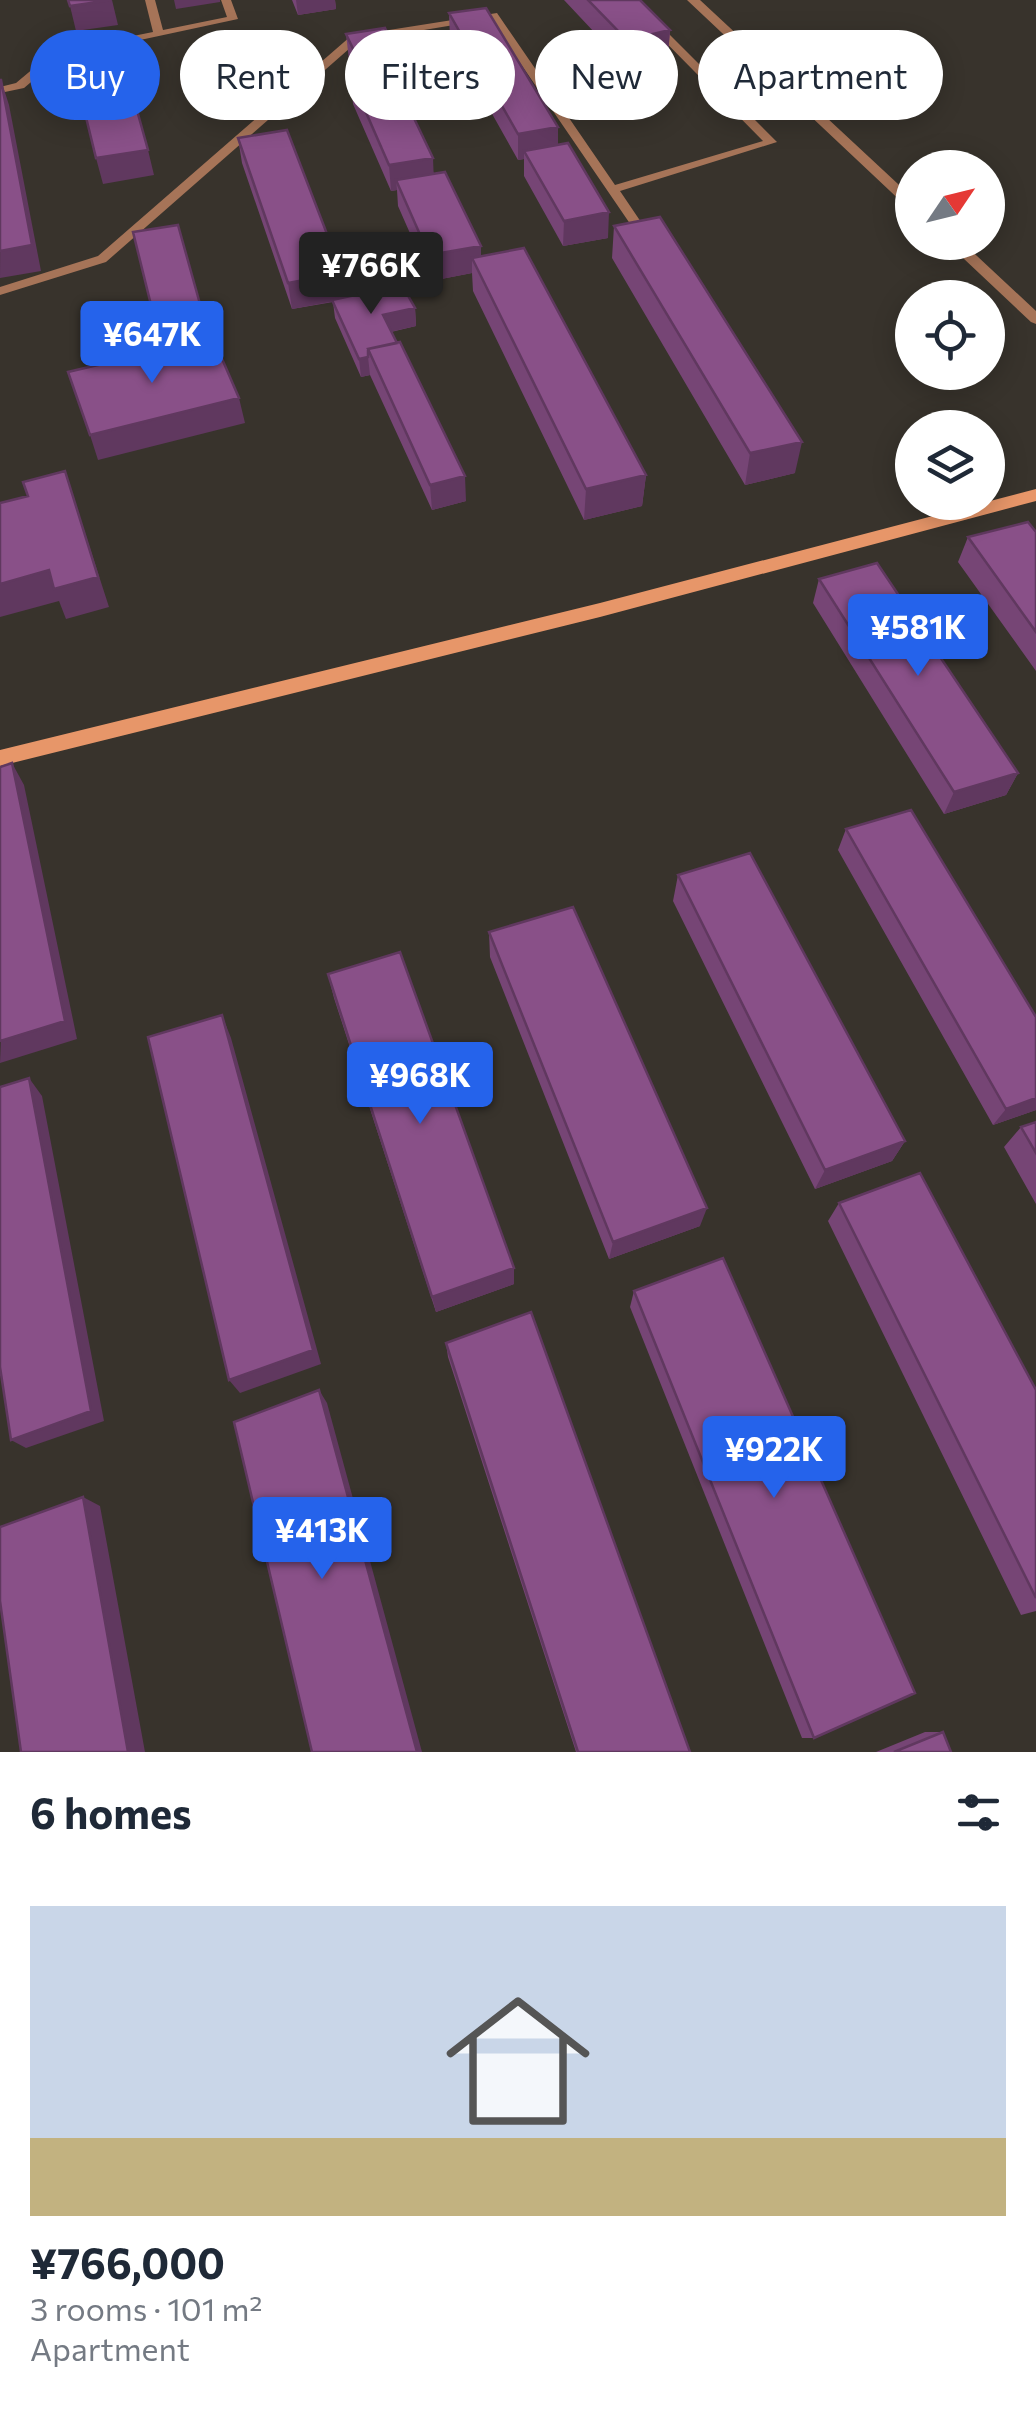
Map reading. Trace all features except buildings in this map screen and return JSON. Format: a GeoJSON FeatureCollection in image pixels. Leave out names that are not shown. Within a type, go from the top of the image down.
{"type":"FeatureCollection","features":[{"type":"Feature","properties":{"kind":"main road"},"geometry":{"type":"LineString","coordinates":[[0,758],[600,610],[1036,495]]}},
{"type":"Feature","properties":{"kind":"street"},"geometry":{"type":"LineString","coordinates":[[693,0],[895,188]]}},
{"type":"Feature","properties":{"kind":"street"},"geometry":{"type":"LineString","coordinates":[[973,260],[1036,320]]}},
{"type":"Feature","properties":{"kind":"lane"},"geometry":{"type":"LineString","coordinates":[[150,0],[158,30]]}},
{"type":"Feature","properties":{"kind":"lane"},"geometry":{"type":"LineString","coordinates":[[160,32],[233,19],[226,0]]}},
{"type":"Feature","properties":{"kind":"lane"},"geometry":{"type":"LineString","coordinates":[[613,188],[771,142],[630,0]]}},
{"type":"Feature","properties":{"kind":"lane"},"geometry":{"type":"LineString","coordinates":[[0,290],[102,260],[355,38],[493,15],[640,228]]}},
{"type":"Feature","properties":{"kind":"lane"},"geometry":{"type":"LineString","coordinates":[[0,90],[20,86],[30,77]]}}]}
